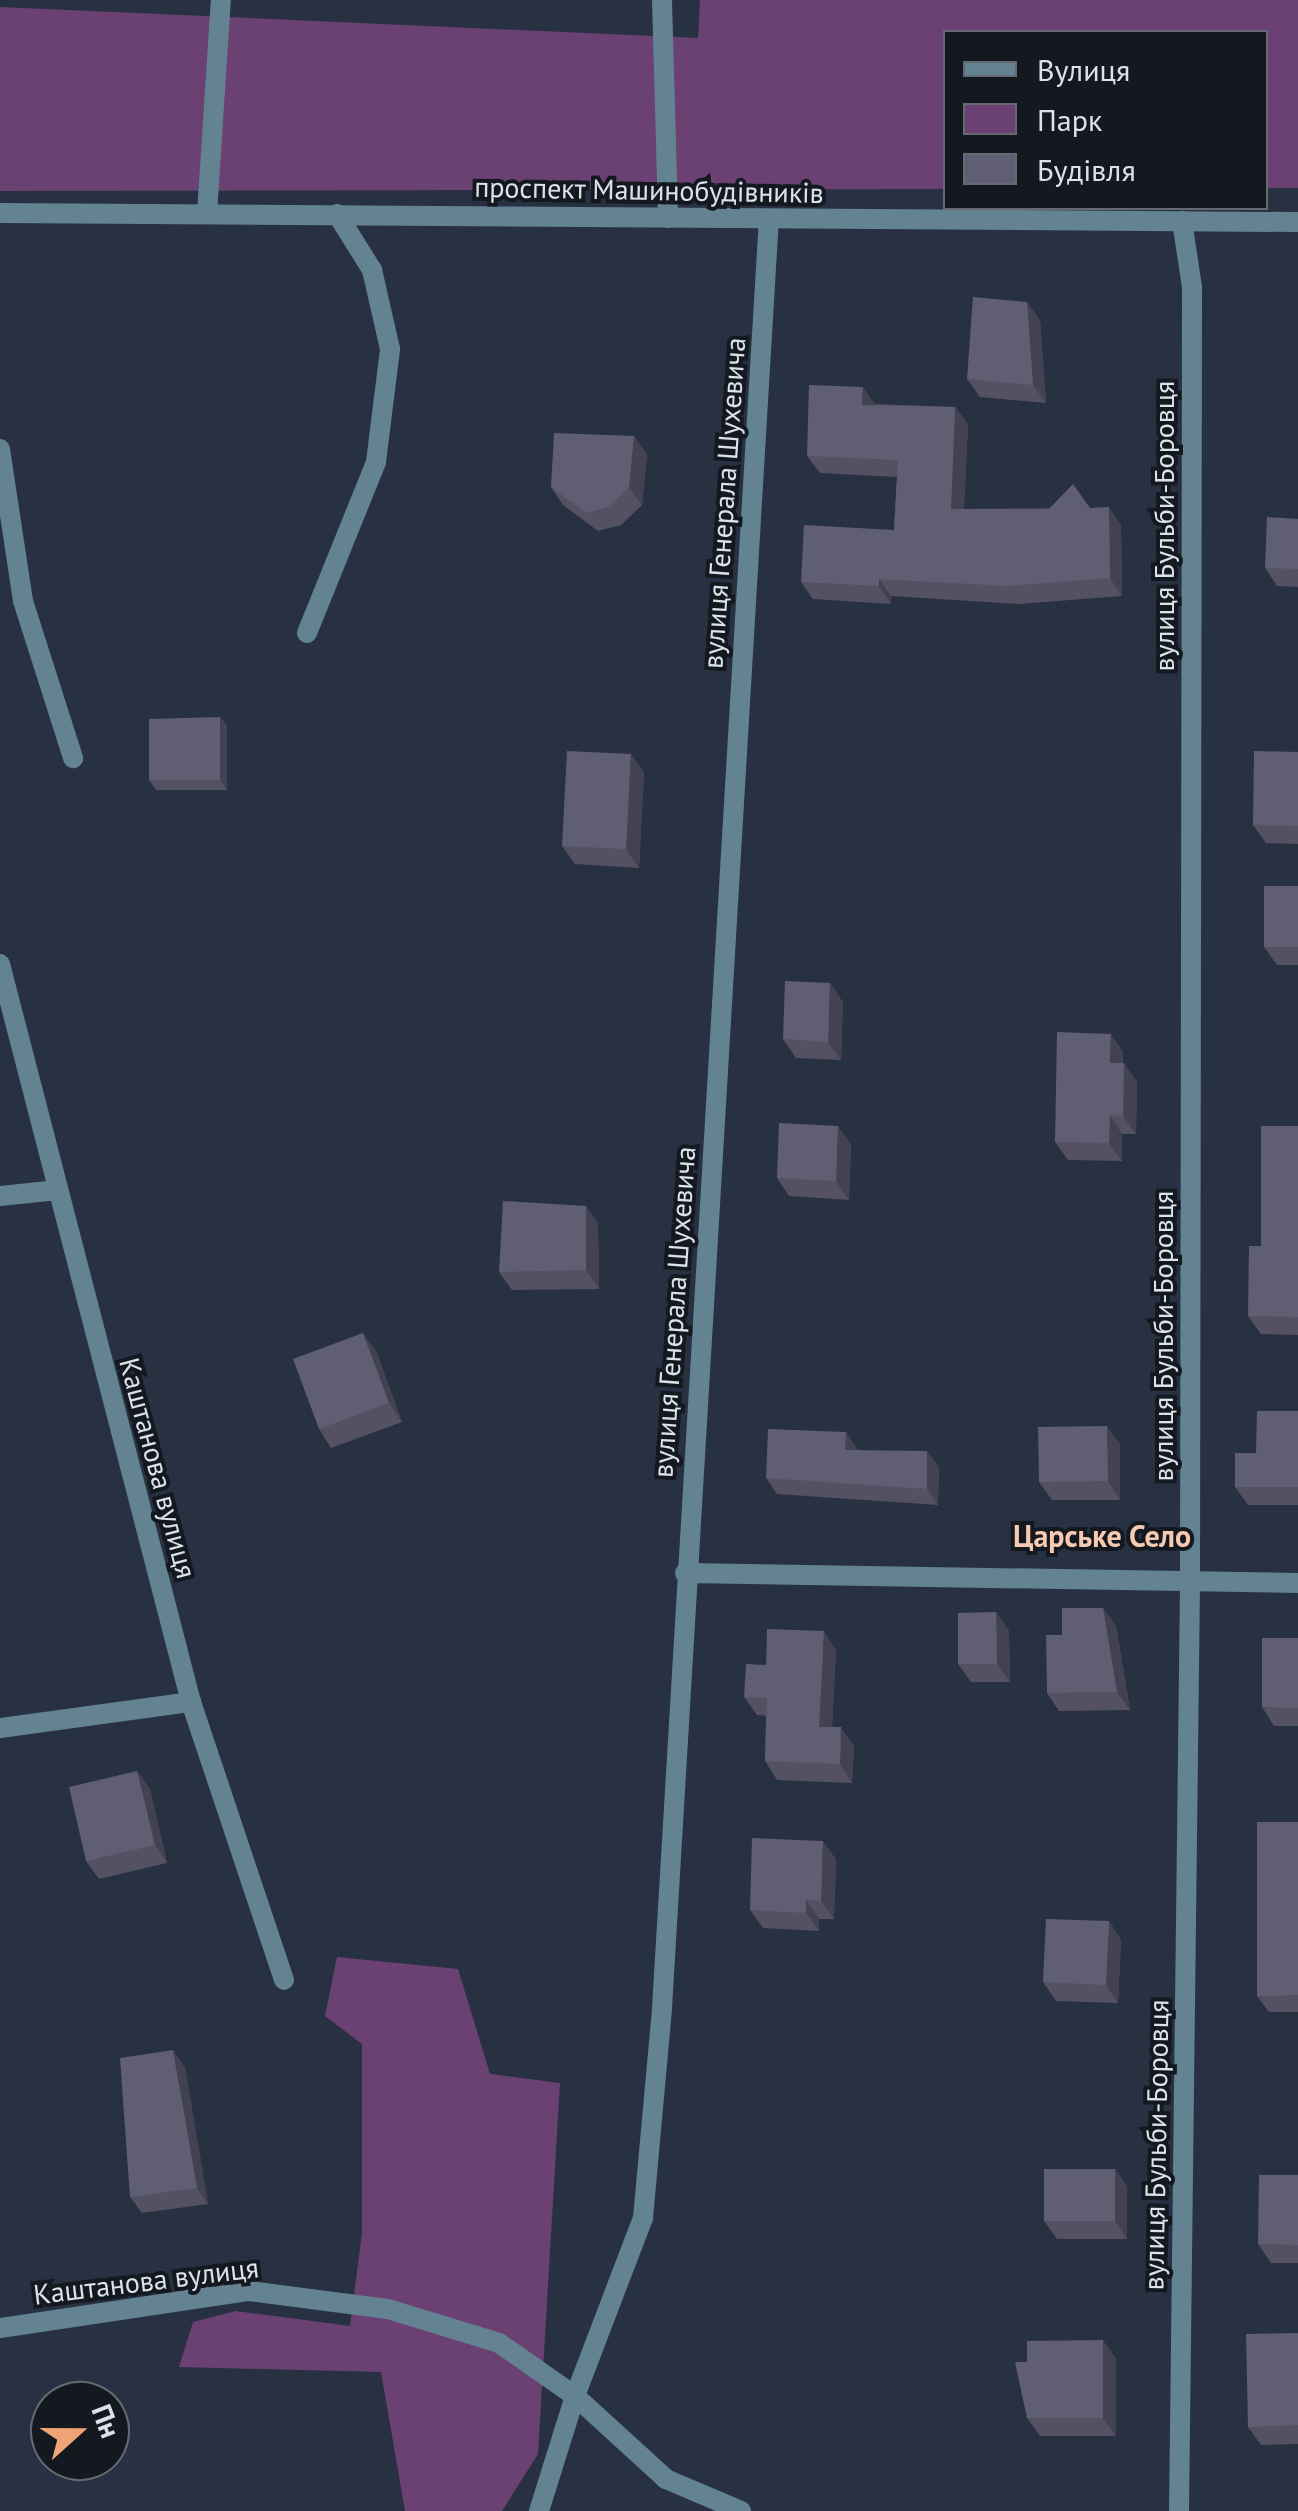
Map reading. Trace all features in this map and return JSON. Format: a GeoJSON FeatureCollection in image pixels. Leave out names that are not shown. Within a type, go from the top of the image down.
{"type":"FeatureCollection","features":[{"type":"Feature","properties":{"kind":"street"},"geometry":{"type":"LineString","coordinates":[[206,214],[222,0]]}},
{"type":"Feature","properties":{"kind":"street"},"geometry":{"type":"LineString","coordinates":[[662,0],[668,218]]}},
{"type":"Feature","properties":{"kind":"street","name":"проспект Машинобудівників"},"geometry":{"type":"LineString","coordinates":[[0,213],[1298,222]]}},
{"type":"Feature","properties":{"kind":"street"},"geometry":{"type":"LineString","coordinates":[[307,633],[376,462],[390,349],[372,270],[337,214]]}},
{"type":"Feature","properties":{"kind":"street","name":"вулиця Генерала Шухевича"},"geometry":{"type":"LineString","coordinates":[[539,2511],[576,2396],[643,2218],[769,219]]}},
{"type":"Feature","properties":{"kind":"street","name":"вулиця Бульби-Боровця"},"geometry":{"type":"LineString","coordinates":[[1179,2511],[1190,1582],[1192,287],[1182,221]]}},
{"type":"Feature","properties":{"kind":"street"},"geometry":{"type":"LineString","coordinates":[[0,450],[23,601],[73,758]]}},
{"type":"Feature","properties":{"kind":"street","name":"Каштанова вулиця"},"geometry":{"type":"LineString","coordinates":[[0,964],[191,1702],[284,1980]]}},
{"type":"Feature","properties":{"kind":"street"},"geometry":{"type":"LineString","coordinates":[[0,1196],[58,1190]]}},
{"type":"Feature","properties":{"kind":"street"},"geometry":{"type":"LineString","coordinates":[[685,1573],[1298,1582]]}},
{"type":"Feature","properties":{"kind":"street"},"geometry":{"type":"LineString","coordinates":[[0,1728],[191,1702]]}},
{"type":"Feature","properties":{"kind":"street","name":"Каштанова вулиця"},"geometry":{"type":"LineString","coordinates":[[0,2328],[249,2291],[310,2295],[499,2343],[576,2396]]}},
{"type":"Feature","properties":{"kind":"street"},"geometry":{"type":"LineString","coordinates":[[576,2396],[666,2479],[741,2511]]}},
{"type":"Feature","properties":{"kind":"green space"},"geometry":{"type":"Polygon","coordinates":[[[700,0],[1298,0],[1298,188],[1268,188],[1268,30],[943,30],[943,189],[0,191],[0,7],[698,38],[700,0]]]}},
{"type":"Feature","properties":{"kind":"green space"},"geometry":{"type":"Polygon","coordinates":[[[337,1957],[458,1969],[490,2074],[560,2083],[538,2454],[502,2511],[405,2511],[381,2372],[179,2367],[193,2322],[236,2311],[350,2326],[362,2233],[362,2044],[325,2016],[337,1957]]]}},
{"type":"Feature","properties":{"kind":"building"},"geometry":{"type":"Polygon","coordinates":[[[973,297],[1027,302],[1033,385],[967,379],[973,297]]]}},
{"type":"Feature","properties":{"kind":"building"},"geometry":{"type":"Polygon","coordinates":[[[809,385],[863,387],[862,405],[955,407],[951,509],[1049,509],[1073,484],[1090,508],[1109,507],[1110,578],[1007,586],[879,579],[879,586],[801,582],[804,525],[894,530],[898,460],[807,456],[809,385]]]}},
{"type":"Feature","properties":{"kind":"building"},"geometry":{"type":"Polygon","coordinates":[[[554,433],[634,436],[629,487],[608,507],[586,513],[551,487],[554,433]]]}},
{"type":"Feature","properties":{"kind":"building"},"geometry":{"type":"Polygon","coordinates":[[[1267,517],[1298,519],[1298,569],[1265,568],[1267,517]]]}},
{"type":"Feature","properties":{"kind":"building"},"geometry":{"type":"Polygon","coordinates":[[[220,717],[220,780],[149,780],[149,719],[220,717]]]}},
{"type":"Feature","properties":{"kind":"building"},"geometry":{"type":"Polygon","coordinates":[[[567,751],[631,754],[626,849],[562,846],[567,751]]]}},
{"type":"Feature","properties":{"kind":"building"},"geometry":{"type":"Polygon","coordinates":[[[1254,751],[1298,752],[1298,826],[1253,825],[1254,751]]]}},
{"type":"Feature","properties":{"kind":"building"},"geometry":{"type":"Polygon","coordinates":[[[1264,886],[1298,886],[1298,947],[1264,947],[1264,886]]]}},
{"type":"Feature","properties":{"kind":"building"},"geometry":{"type":"Polygon","coordinates":[[[785,981],[830,983],[828,1042],[783,1039],[785,981]]]}},
{"type":"Feature","properties":{"kind":"building"},"geometry":{"type":"Polygon","coordinates":[[[1057,1032],[1111,1034],[1110,1063],[1124,1063],[1123,1116],[1110,1115],[1109,1143],[1055,1142],[1057,1032]]]}},
{"type":"Feature","properties":{"kind":"building"},"geometry":{"type":"Polygon","coordinates":[[[779,1123],[838,1126],[836,1181],[777,1178],[779,1123]]]}},
{"type":"Feature","properties":{"kind":"building"},"geometry":{"type":"Polygon","coordinates":[[[1261,1126],[1298,1126],[1298,1317],[1248,1316],[1249,1246],[1261,1246],[1261,1126]]]}},
{"type":"Feature","properties":{"kind":"building"},"geometry":{"type":"Polygon","coordinates":[[[503,1201],[586,1206],[586,1270],[499,1272],[503,1201]]]}},
{"type":"Feature","properties":{"kind":"building"},"geometry":{"type":"Polygon","coordinates":[[[363,1333],[389,1403],[319,1429],[293,1359],[363,1333]]]}},
{"type":"Feature","properties":{"kind":"building"},"geometry":{"type":"Polygon","coordinates":[[[1257,1411],[1298,1411],[1298,1487],[1235,1487],[1235,1453],[1256,1453],[1257,1411]]]}},
{"type":"Feature","properties":{"kind":"building"},"geometry":{"type":"Polygon","coordinates":[[[1107,1426],[1108,1481],[1039,1482],[1038,1427],[1107,1426]]]}},
{"type":"Feature","properties":{"kind":"building"},"geometry":{"type":"Polygon","coordinates":[[[768,1429],[846,1432],[845,1450],[927,1451],[927,1489],[766,1478],[768,1429]]]}},
{"type":"Feature","properties":{"kind":"building"},"geometry":{"type":"Polygon","coordinates":[[[1062,1608],[1103,1608],[1117,1692],[1047,1693],[1046,1635],[1062,1635],[1062,1608]]]}},
{"type":"Feature","properties":{"kind":"building"},"geometry":{"type":"Polygon","coordinates":[[[996,1612],[997,1664],[958,1664],[958,1613],[996,1612]]]}},
{"type":"Feature","properties":{"kind":"building"},"geometry":{"type":"Polygon","coordinates":[[[767,1629],[824,1631],[819,1727],[841,1727],[840,1764],[765,1761],[767,1698],[744,1697],[746,1664],[766,1665],[767,1629]]]}},
{"type":"Feature","properties":{"kind":"building"},"geometry":{"type":"Polygon","coordinates":[[[1262,1638],[1298,1638],[1298,1708],[1262,1707],[1262,1638]]]}},
{"type":"Feature","properties":{"kind":"building"},"geometry":{"type":"Polygon","coordinates":[[[137,1771],[155,1845],[86,1861],[69,1787],[137,1771]]]}},
{"type":"Feature","properties":{"kind":"building"},"geometry":{"type":"Polygon","coordinates":[[[1257,1822],[1298,1822],[1298,1995],[1257,1996],[1257,1822]]]}},
{"type":"Feature","properties":{"kind":"building"},"geometry":{"type":"Polygon","coordinates":[[[752,1838],[823,1841],[821,1901],[806,1900],[806,1913],[750,1910],[752,1838]]]}},
{"type":"Feature","properties":{"kind":"building"},"geometry":{"type":"Polygon","coordinates":[[[1046,1919],[1109,1921],[1106,1985],[1043,1982],[1046,1919]]]}},
{"type":"Feature","properties":{"kind":"building"},"geometry":{"type":"Polygon","coordinates":[[[173,2050],[197,2188],[130,2197],[120,2058],[173,2050]]]}},
{"type":"Feature","properties":{"kind":"building"},"geometry":{"type":"Polygon","coordinates":[[[1044,2169],[1115,2169],[1115,2221],[1044,2221],[1044,2169]]]}},
{"type":"Feature","properties":{"kind":"building"},"geometry":{"type":"Polygon","coordinates":[[[1259,2175],[1298,2175],[1298,2245],[1258,2244],[1259,2175]]]}},
{"type":"Feature","properties":{"kind":"building"},"geometry":{"type":"Polygon","coordinates":[[[1298,2333],[1298,2425],[1248,2427],[1246,2334],[1298,2333]]]}},
{"type":"Feature","properties":{"kind":"building"},"geometry":{"type":"Polygon","coordinates":[[[1103,2340],[1103,2418],[1027,2418],[1015,2362],[1027,2362],[1027,2341],[1103,2340]]]}},
{"type":"Feature","properties":{"kind":"district","name":"Царське Село"},"geometry":{"type":"Point","coordinates":[1102,1536]}}]}
